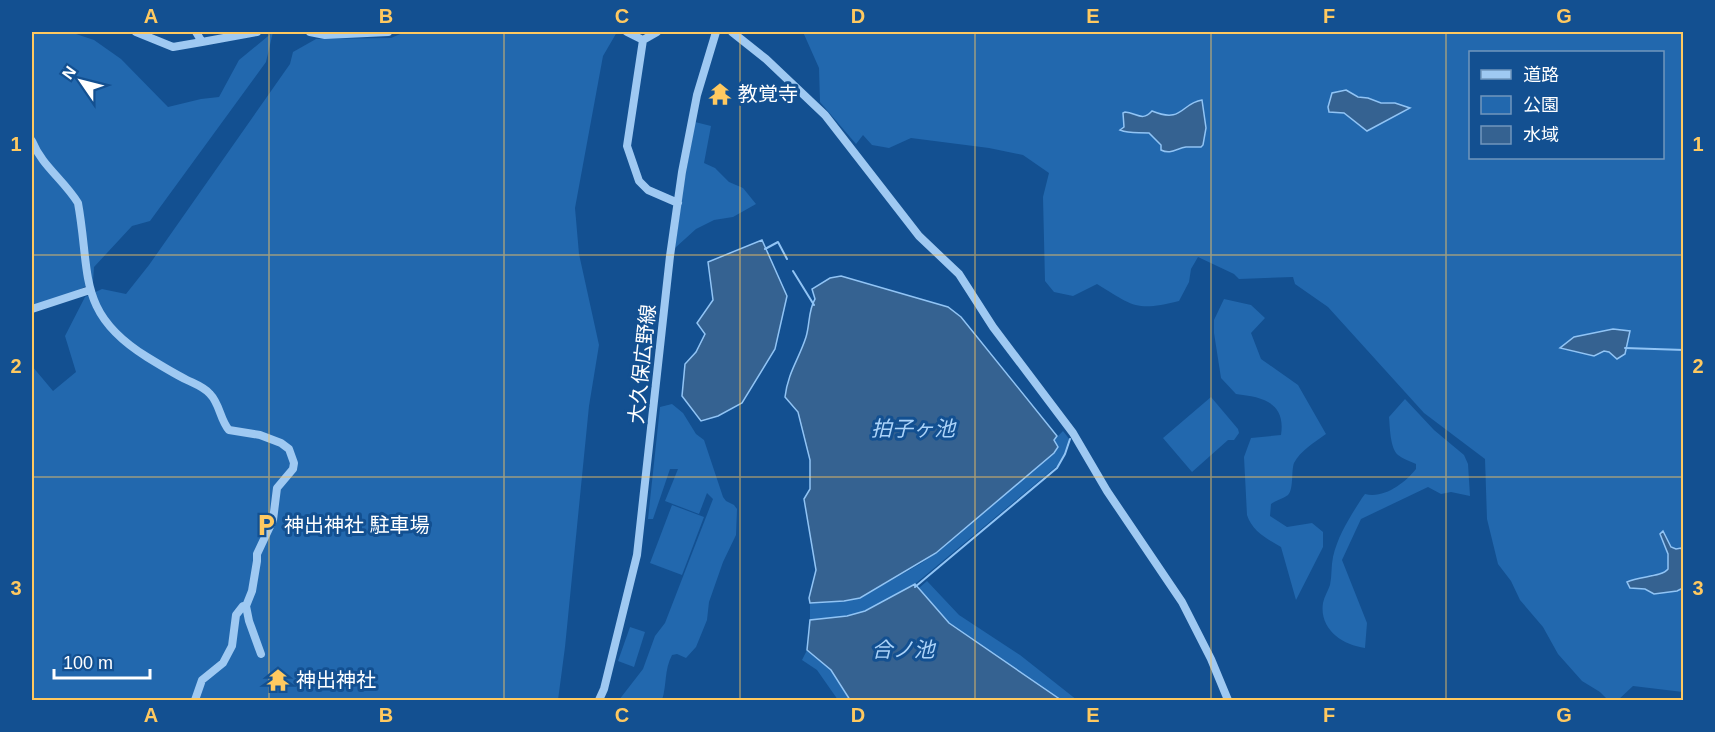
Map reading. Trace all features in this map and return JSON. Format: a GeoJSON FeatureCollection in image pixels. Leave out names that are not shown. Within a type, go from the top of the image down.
{"type":"FeatureCollection","features":[{"type":"Feature","properties":{"kind":"street"},"geometry":{"type":"LineString","coordinates":[[136,32],[173,47],[257,32]]}},
{"type":"Feature","properties":{"kind":"street"},"geometry":{"type":"LineString","coordinates":[[196,32],[202,42]]}},
{"type":"Feature","properties":{"kind":"street"},"geometry":{"type":"LineString","coordinates":[[310,32],[325,35],[388,32]]}},
{"type":"Feature","properties":{"kind":"street"},"geometry":{"type":"LineString","coordinates":[[627,32],[643,40]]}},
{"type":"Feature","properties":{"kind":"street"},"geometry":{"type":"LineString","coordinates":[[643,40],[657,32]]}},
{"type":"Feature","properties":{"kind":"street","name":"大久保広野線"},"geometry":{"type":"LineString","coordinates":[[599,700],[604,689],[637,555],[678,203],[697,95],[716,32]]}},
{"type":"Feature","properties":{"kind":"street"},"geometry":{"type":"LineString","coordinates":[[732,32],[766,59],[825,115],[919,236],[958,274],[993,327],[1073,433],[1107,491],[1182,602],[1226,691],[1228,700]]}},
{"type":"Feature","properties":{"kind":"street"},"geometry":{"type":"LineString","coordinates":[[643,40],[627,146],[639,181],[648,190],[678,203]]}},
{"type":"Feature","properties":{"kind":"street"},"geometry":{"type":"LineString","coordinates":[[32,141],[38,157],[78,203],[90,290],[102,317],[111,329],[126,342],[212,395],[229,430],[260,435],[281,443],[289,449],[294,463],[293,469],[277,488],[273,520],[257,554],[252,591],[246,606],[261,654]]}},
{"type":"Feature","properties":{"kind":"street"},"geometry":{"type":"LineString","coordinates":[[32,309],[90,290]]}},
{"type":"Feature","properties":{"kind":"street"},"geometry":{"type":"LineString","coordinates":[[195,700],[202,680],[223,663],[232,646],[236,615],[243,606],[246,606]]}},
{"type":"Feature","properties":{"kind":"green space"},"geometry":{"type":"Polygon","coordinates":[[[32,32],[70,32],[94,40],[121,59],[168,107],[219,97],[239,60],[273,32],[266,62],[150,221],[132,226],[94,267],[93,282],[74,293],[32,306],[32,32]]]}},
{"type":"Feature","properties":{"kind":"green space"},"geometry":{"type":"Polygon","coordinates":[[[405,32],[617,32],[603,56],[575,208],[579,254],[599,345],[589,406],[558,700],[32,700],[32,366],[53,391],[76,372],[65,336],[85,297],[102,289],[126,294],[149,265],[290,64],[293,52],[316,39],[391,38],[405,32]]]}},
{"type":"Feature","properties":{"kind":"green space"},"geometry":{"type":"Polygon","coordinates":[[[803,32],[1683,32],[1683,553],[1681,548],[1675,550],[1671,547],[1663,532],[1660,534],[1668,559],[1665,573],[1653,574],[1630,588],[1677,591],[1683,588],[1683,692],[1633,686],[1618,700],[1608,700],[1582,681],[1558,654],[1543,627],[1520,600],[1511,581],[1498,564],[1487,519],[1485,459],[1424,413],[1328,307],[1295,284],[1293,277],[1239,279],[1234,274],[1198,257],[1179,301],[1153,306],[1135,305],[1097,284],[1073,296],[1054,292],[1045,281],[1043,197],[1049,173],[1023,155],[989,148],[911,138],[889,148],[872,145],[863,135],[856,144],[820,102],[819,68],[803,32]],[[1346,90],[1344,113],[1367,131],[1395,103],[1369,100],[1346,90]],[[1196,101],[1180,112],[1170,115],[1152,112],[1143,118],[1129,112],[1121,130],[1149,132],[1161,145],[1176,151],[1182,148],[1201,147],[1196,101]],[[1613,329],[1563,345],[1609,352],[1630,331],[1613,329]]]}},
{"type":"Feature","properties":{"kind":"green space"},"geometry":{"type":"Polygon","coordinates":[[[695,122],[711,126],[704,163],[715,168],[729,182],[743,188],[756,204],[733,217],[714,220],[696,229],[675,248],[683,189],[695,122]]]}},
{"type":"Feature","properties":{"kind":"green space"},"geometry":{"type":"Polygon","coordinates":[[[1224,299],[1251,305],[1265,318],[1251,333],[1261,359],[1298,385],[1326,434],[1308,447],[1294,463],[1292,484],[1288,495],[1271,504],[1270,516],[1287,527],[1312,523],[1323,532],[1323,547],[1296,600],[1281,547],[1256,530],[1247,515],[1244,457],[1251,438],[1281,435],[1282,424],[1276,408],[1270,403],[1255,397],[1236,394],[1221,378],[1214,320],[1224,299]]]}},
{"type":"Feature","properties":{"kind":"green space"},"geometry":{"type":"Polygon","coordinates":[[[1211,397],[1239,433],[1234,440],[1228,440],[1192,472],[1163,438],[1211,397]]]}},
{"type":"Feature","properties":{"kind":"green space"},"geometry":{"type":"Polygon","coordinates":[[[1405,399],[1434,430],[1464,455],[1468,464],[1470,496],[1451,492],[1441,494],[1428,487],[1361,519],[1342,560],[1367,623],[1365,648],[1348,643],[1328,628],[1323,603],[1330,585],[1335,549],[1345,526],[1362,498],[1365,494],[1379,494],[1394,489],[1416,469],[1416,464],[1395,452],[1391,437],[1389,417],[1405,399]]]}},
{"type":"Feature","properties":{"kind":"green space"},"geometry":{"type":"Polygon","coordinates":[[[672,404],[683,413],[696,434],[704,440],[723,497],[737,509],[736,535],[723,562],[709,602],[707,620],[696,647],[686,658],[677,654],[672,655],[662,700],[619,700],[643,669],[655,636],[665,623],[713,499],[707,493],[699,514],[665,501],[678,469],[670,469],[653,519],[648,519],[660,407],[672,404]]]}},
{"type":"Feature","properties":{"kind":"green space"},"geometry":{"type":"Polygon","coordinates":[[[1063,431],[1070,440],[1057,466],[915,584],[865,611],[847,617],[810,620],[810,603],[860,598],[936,553],[1054,453],[1054,440],[1063,431]]]}},
{"type":"Feature","properties":{"kind":"green space"},"geometry":{"type":"Polygon","coordinates":[[[672,505],[704,517],[682,575],[650,563],[672,505]]]}},
{"type":"Feature","properties":{"kind":"green space"},"geometry":{"type":"Polygon","coordinates":[[[927,581],[959,615],[1020,655],[1077,700],[1061,700],[949,623],[919,588],[927,581]]]}},
{"type":"Feature","properties":{"kind":"green space"},"geometry":{"type":"Polygon","coordinates":[[[630,627],[645,632],[634,667],[618,661],[630,627]]]}},
{"type":"Feature","properties":{"kind":"green space"},"geometry":{"type":"Polygon","coordinates":[[[807,650],[831,670],[850,700],[838,700],[817,670],[802,660],[807,650]]]}},
{"type":"Feature","properties":{"kind":"water"},"geometry":{"type":"Polygon","coordinates":[[[1346,90],[1358,97],[1410,108],[1367,131],[1344,113],[1329,112],[1332,93],[1346,90]]]}},
{"type":"Feature","properties":{"kind":"water"},"geometry":{"type":"Polygon","coordinates":[[[1202,100],[1206,128],[1201,147],[1165,151],[1161,150],[1161,145],[1149,133],[1120,130],[1124,127],[1123,113],[1125,112],[1142,116],[1152,111],[1170,115],[1181,112],[1202,100]]]}},
{"type":"Feature","properties":{"kind":"water"},"geometry":{"type":"Polygon","coordinates":[[[762,240],[787,296],[775,349],[742,403],[718,416],[701,421],[682,396],[685,364],[696,352],[705,334],[697,323],[713,300],[708,262],[762,240]]]}},
{"type":"Feature","properties":{"kind":"water","name":"拍子ヶ池"},"geometry":{"type":"Polygon","coordinates":[[[841,276],[948,307],[961,317],[1057,436],[1054,440],[1058,447],[1054,453],[936,553],[860,598],[810,603],[809,598],[816,570],[804,499],[810,489],[810,460],[798,412],[785,397],[807,332],[815,299],[812,289],[830,278],[841,276]]]}},
{"type":"Feature","properties":{"kind":"water"},"geometry":{"type":"Polygon","coordinates":[[[1613,329],[1630,331],[1625,354],[1617,359],[1604,351],[1594,356],[1560,348],[1574,337],[1613,329]]]}},
{"type":"Feature","properties":{"kind":"water"},"geometry":{"type":"Polygon","coordinates":[[[1663,531],[1671,547],[1681,548],[1683,553],[1683,588],[1654,594],[1645,589],[1630,588],[1627,582],[1661,574],[1668,569],[1668,554],[1660,534],[1663,531]]]}},
{"type":"Feature","properties":{"kind":"water","name":"合ノ池"},"geometry":{"type":"Polygon","coordinates":[[[915,584],[949,623],[1061,700],[850,700],[831,670],[807,650],[810,620],[847,616],[865,611],[915,584]]]}},
{"type":"Feature","properties":{"kind":"waterway"},"geometry":{"type":"LineString","coordinates":[[765,249],[778,242],[787,259]]}},
{"type":"Feature","properties":{"kind":"waterway"},"geometry":{"type":"LineString","coordinates":[[793,271],[814,305]]}},
{"type":"Feature","properties":{"kind":"waterway"},"geometry":{"type":"LineString","coordinates":[[1625,348],[1684,350]]}},
{"type":"Feature","properties":{"kind":"waterway"},"geometry":{"type":"LineString","coordinates":[[915,587],[1057,468],[1070,439]]}},
{"type":"Feature","properties":{"kind":"place","name":"教覚寺"},"geometry":{"type":"Point","coordinates":[720,94]}},
{"type":"Feature","properties":{"kind":"place","name":"神出神社 駐車場"},"geometry":{"type":"Point","coordinates":[266,525]}},
{"type":"Feature","properties":{"kind":"place","name":"神出神社"},"geometry":{"type":"Point","coordinates":[278,680]}}]}
